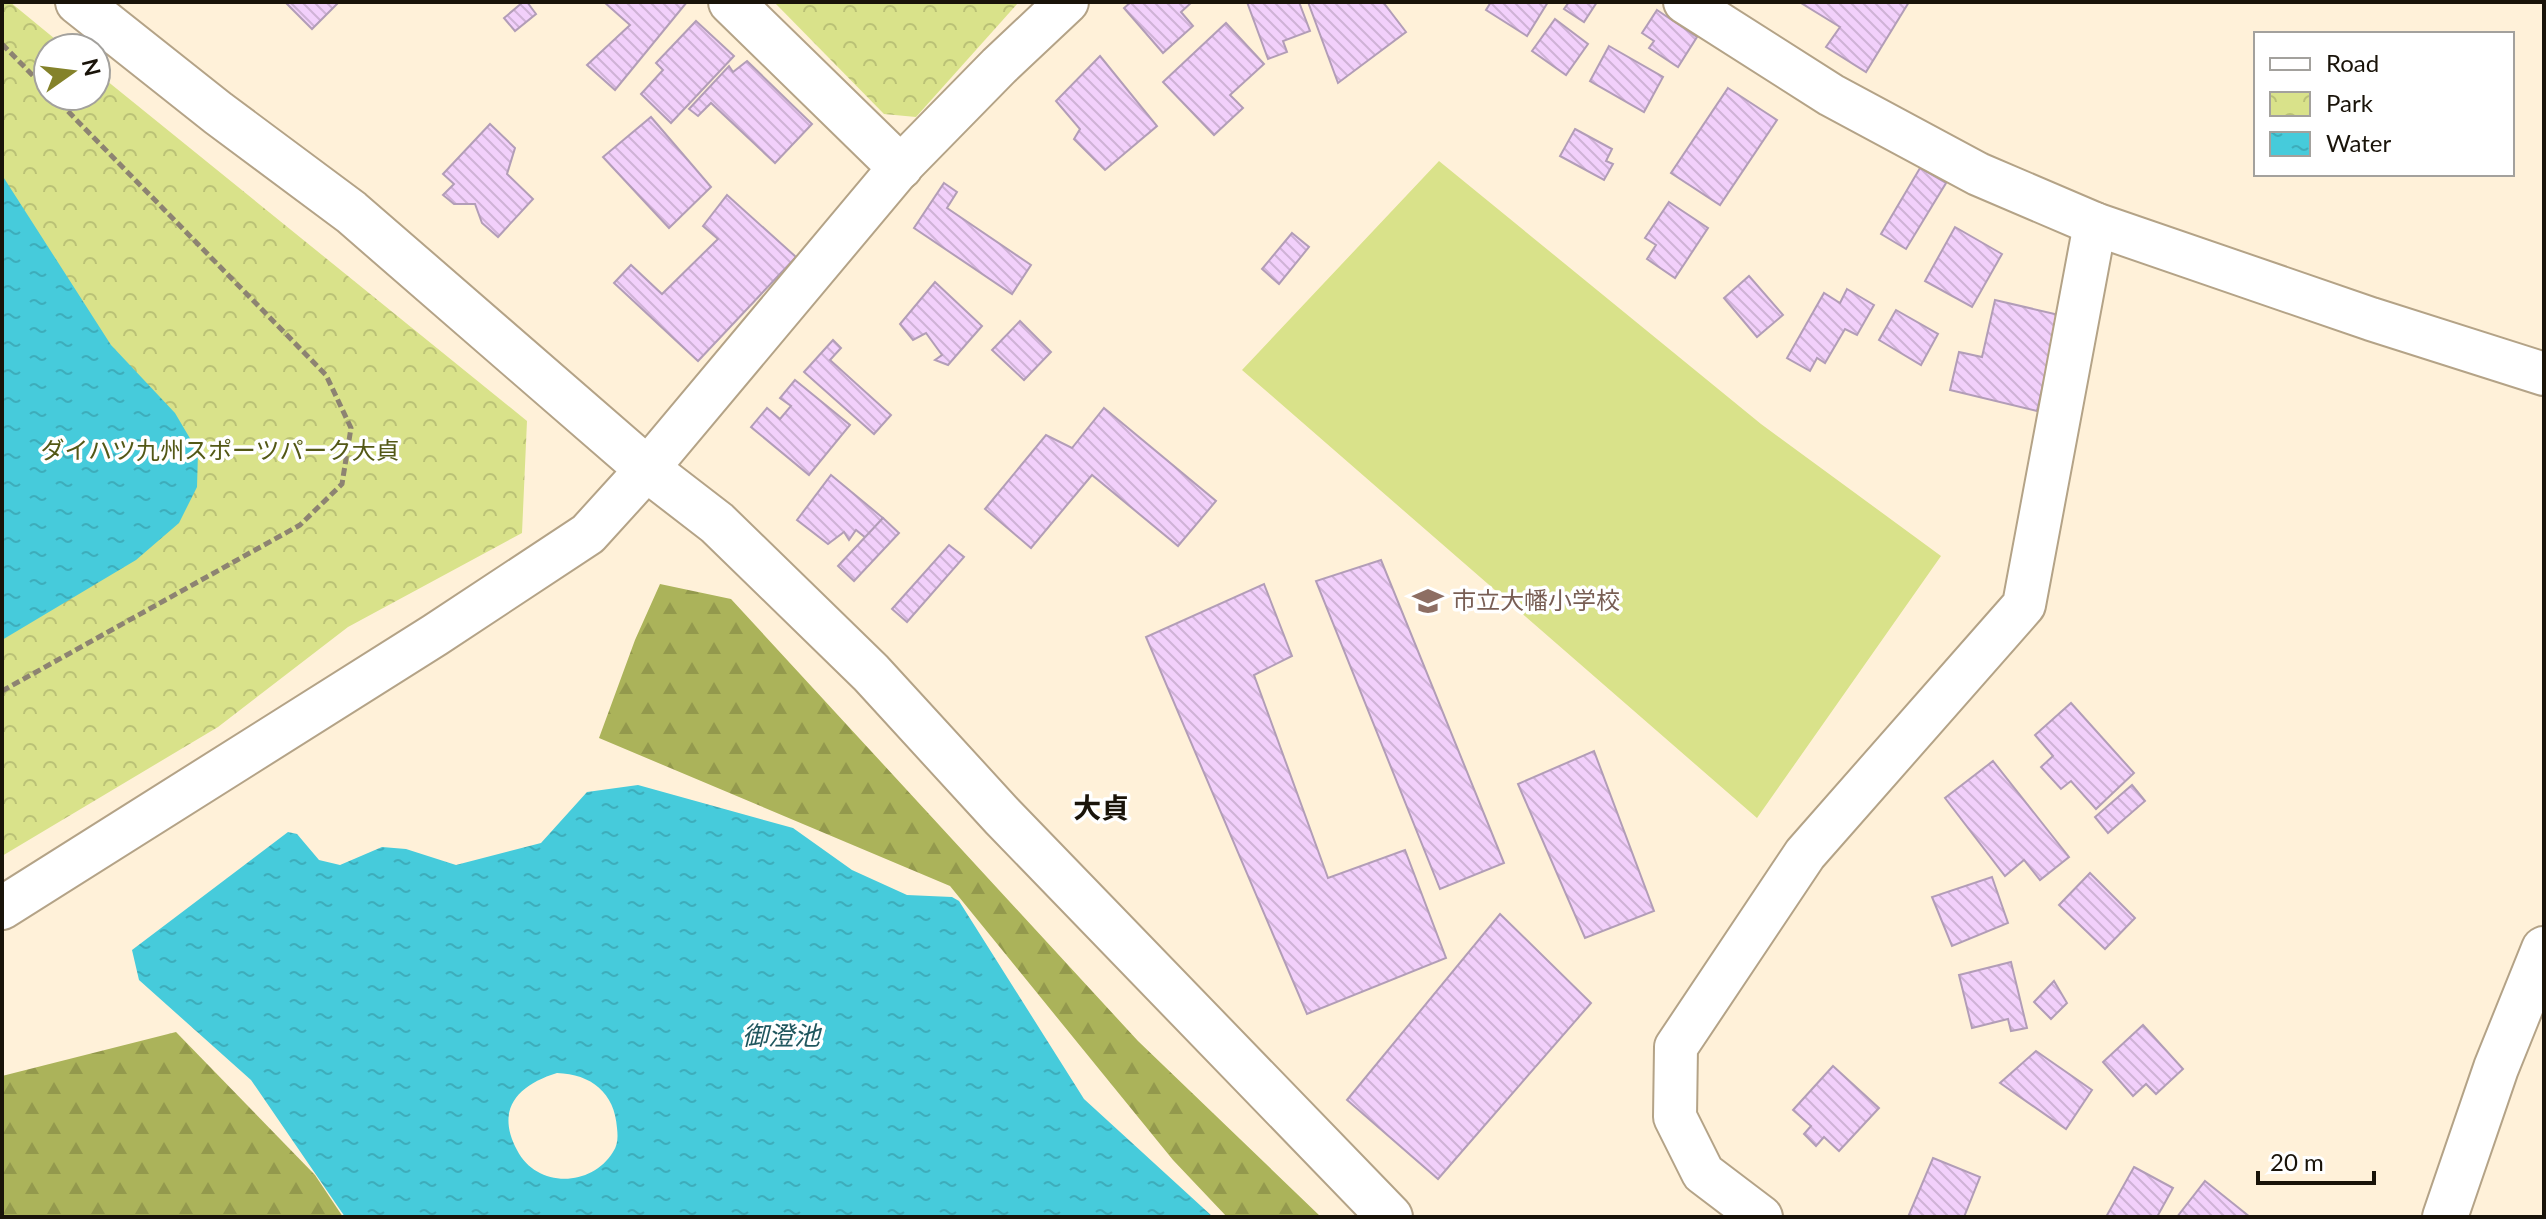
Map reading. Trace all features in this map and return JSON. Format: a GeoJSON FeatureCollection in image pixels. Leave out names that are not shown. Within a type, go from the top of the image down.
{"type":"FeatureCollection","features":[{"type":"Feature","properties":{"kind":"street"},"geometry":{"type":"LineString","coordinates":[[78,2],[218,113],[351,212],[647,469],[717,523],[871,673],[1002,816],[1390,1217]]}},
{"type":"Feature","properties":{"kind":"street"},"geometry":{"type":"LineString","coordinates":[[731,2],[900,167]]}},
{"type":"Feature","properties":{"kind":"street"},"geometry":{"type":"LineString","coordinates":[[2,908],[435,635],[588,534],[647,469],[900,167],[1067,2]]}},
{"type":"Feature","properties":{"kind":"street"},"geometry":{"type":"LineString","coordinates":[[1685,2],[1858,109],[1978,174],[2095,224],[2371,319],[2544,374]]}},
{"type":"Feature","properties":{"kind":"street"},"geometry":{"type":"LineString","coordinates":[[1761,1217],[1703,1173],[1675,1117],[1676,1047],[1805,854],[2024,605],[2095,224]]}},
{"type":"Feature","properties":{"kind":"street"},"geometry":{"type":"LineString","coordinates":[[2445,1217],[2496,1068],[2544,949]]}},
{"type":"Feature","properties":{"kind":"path"},"geometry":{"type":"LineString","coordinates":[[2,44],[32,75]]}},
{"type":"Feature","properties":{"kind":"path"},"geometry":{"type":"LineString","coordinates":[[2,691],[300,525],[342,484],[351,428],[326,375],[69,112]]}},
{"type":"Feature","properties":{"kind":"green space","name":"ダイハツ九州スポーツパーク大貞"},"geometry":{"type":"Polygon","coordinates":[[[2,2],[10,2],[47,32],[32,32],[32,112],[112,112],[112,85],[527,421],[522,533],[348,627],[218,727],[2,856],[2,2]]]}},
{"type":"Feature","properties":{"kind":"green space"},"geometry":{"type":"Polygon","coordinates":[[[774,2],[1019,2],[916,117],[884,114],[774,2]]]}},
{"type":"Feature","properties":{"kind":"green space"},"geometry":{"type":"Polygon","coordinates":[[[1439,161],[1761,424],[1941,556],[1757,818],[1242,370],[1439,161]]]}},
{"type":"Feature","properties":{"kind":"green space"},"geometry":{"type":"Polygon","coordinates":[[[660,584],[731,599],[1138,1041],[1321,1217],[1227,1217],[1173,1160],[950,886],[599,738],[635,640],[660,584]]]}},
{"type":"Feature","properties":{"kind":"green space"},"geometry":{"type":"Polygon","coordinates":[[[176,1032],[315,1175],[343,1217],[2,1217],[2,1076],[176,1032]]]}},
{"type":"Feature","properties":{"kind":"water"},"geometry":{"type":"Polygon","coordinates":[[[2,175],[111,345],[175,413],[198,452],[197,487],[179,523],[136,560],[2,640],[2,175]]]}},
{"type":"Feature","properties":{"kind":"water","name":"御澄池"},"geometry":{"type":"Polygon","coordinates":[[[638,785],[793,828],[852,870],[907,895],[952,897],[959,901],[1084,1099],[1213,1217],[345,1217],[251,1080],[139,980],[132,950],[288,832],[297,834],[319,860],[340,865],[382,847],[406,849],[456,865],[541,843],[587,792],[638,785]],[[557,1073],[531,1084],[514,1101],[508,1122],[517,1150],[526,1162],[550,1177],[564,1179],[591,1172],[603,1164],[617,1144],[615,1116],[606,1095],[590,1082],[557,1073]]]}},
{"type":"Feature","properties":{"kind":"building"},"geometry":{"type":"Polygon","coordinates":[[[285,2],[339,2],[312,29],[285,2]]]}},
{"type":"Feature","properties":{"kind":"building"},"geometry":{"type":"Polygon","coordinates":[[[527,2],[536,14],[515,31],[504,18],[527,2]]]}},
{"type":"Feature","properties":{"kind":"building"},"geometry":{"type":"Polygon","coordinates":[[[604,2],[687,2],[615,90],[587,65],[630,25],[604,2]]]}},
{"type":"Feature","properties":{"kind":"building"},"geometry":{"type":"Polygon","coordinates":[[[1131,2],[1192,2],[1181,12],[1193,26],[1163,53],[1124,8],[1131,2]]]}},
{"type":"Feature","properties":{"kind":"building"},"geometry":{"type":"Polygon","coordinates":[[[1247,2],[1299,2],[1310,31],[1283,41],[1287,52],[1268,59],[1247,2]]]}},
{"type":"Feature","properties":{"kind":"building"},"geometry":{"type":"Polygon","coordinates":[[[1308,2],[1383,2],[1406,32],[1338,83],[1308,2]]]}},
{"type":"Feature","properties":{"kind":"building"},"geometry":{"type":"Polygon","coordinates":[[[1491,2],[1548,2],[1527,36],[1486,10],[1491,2]]]}},
{"type":"Feature","properties":{"kind":"building"},"geometry":{"type":"Polygon","coordinates":[[[1569,2],[1597,2],[1584,22],[1564,9],[1569,2]]]}},
{"type":"Feature","properties":{"kind":"building"},"geometry":{"type":"Polygon","coordinates":[[[1909,2],[1866,72],[1826,47],[1840,27],[1801,3],[1909,2]]]}},
{"type":"Feature","properties":{"kind":"building"},"geometry":{"type":"Polygon","coordinates":[[[1657,10],[1697,37],[1678,67],[1649,48],[1654,41],[1642,33],[1657,10]]]}},
{"type":"Feature","properties":{"kind":"building"},"geometry":{"type":"Polygon","coordinates":[[[1555,19],[1588,44],[1566,75],[1532,51],[1555,19]]]}},
{"type":"Feature","properties":{"kind":"building"},"geometry":{"type":"Polygon","coordinates":[[[696,21],[734,56],[671,123],[641,94],[663,70],[656,63],[696,21]]]}},
{"type":"Feature","properties":{"kind":"building"},"geometry":{"type":"Polygon","coordinates":[[[1226,23],[1264,64],[1230,95],[1243,108],[1214,135],[1163,82],[1226,23]]]}},
{"type":"Feature","properties":{"kind":"building"},"geometry":{"type":"Polygon","coordinates":[[[1609,46],[1663,77],[1644,112],[1590,81],[1609,46]]]}},
{"type":"Feature","properties":{"kind":"building"},"geometry":{"type":"Polygon","coordinates":[[[1100,56],[1157,126],[1105,170],[1074,139],[1080,129],[1056,101],[1100,56]]]}},
{"type":"Feature","properties":{"kind":"building"},"geometry":{"type":"Polygon","coordinates":[[[747,61],[812,124],[775,163],[711,103],[698,116],[689,109],[729,66],[733,72],[747,61]]]}},
{"type":"Feature","properties":{"kind":"building"},"geometry":{"type":"Polygon","coordinates":[[[1728,88],[1777,120],[1720,205],[1671,173],[1728,88]]]}},
{"type":"Feature","properties":{"kind":"building"},"geometry":{"type":"Polygon","coordinates":[[[651,117],[711,187],[669,228],[603,157],[651,117]]]}},
{"type":"Feature","properties":{"kind":"building"},"geometry":{"type":"Polygon","coordinates":[[[490,124],[515,148],[507,174],[533,199],[498,237],[482,223],[475,204],[454,204],[443,195],[454,184],[443,174],[490,124]]]}},
{"type":"Feature","properties":{"kind":"building"},"geometry":{"type":"Polygon","coordinates":[[[1575,129],[1612,149],[1606,161],[1613,164],[1604,180],[1560,156],[1575,129]]]}},
{"type":"Feature","properties":{"kind":"building"},"geometry":{"type":"Polygon","coordinates":[[[1920,168],[1946,183],[1906,249],[1881,234],[1920,168]]]}},
{"type":"Feature","properties":{"kind":"building"},"geometry":{"type":"Polygon","coordinates":[[[944,183],[957,192],[947,208],[1031,265],[1012,294],[914,228],[944,183]]]}},
{"type":"Feature","properties":{"kind":"building"},"geometry":{"type":"Polygon","coordinates":[[[727,195],[796,257],[698,361],[614,283],[631,265],[662,294],[718,239],[703,226],[727,195]]]}},
{"type":"Feature","properties":{"kind":"building"},"geometry":{"type":"Polygon","coordinates":[[[1669,202],[1708,228],[1675,278],[1647,259],[1656,245],[1645,238],[1669,202]]]}},
{"type":"Feature","properties":{"kind":"building"},"geometry":{"type":"Polygon","coordinates":[[[1955,227],[2002,254],[1972,307],[1925,281],[1955,227]]]}},
{"type":"Feature","properties":{"kind":"building"},"geometry":{"type":"Polygon","coordinates":[[[1292,233],[1309,247],[1279,284],[1262,269],[1292,233]]]}},
{"type":"Feature","properties":{"kind":"building"},"geometry":{"type":"Polygon","coordinates":[[[1749,276],[1783,315],[1757,337],[1724,298],[1749,276]]]}},
{"type":"Feature","properties":{"kind":"building"},"geometry":{"type":"Polygon","coordinates":[[[935,282],[982,326],[948,365],[935,360],[942,355],[926,333],[913,340],[900,324],[935,282]]]}},
{"type":"Feature","properties":{"kind":"building"},"geometry":{"type":"Polygon","coordinates":[[[1847,289],[1874,305],[1857,335],[1845,329],[1825,363],[1817,358],[1810,371],[1787,358],[1824,293],[1840,303],[1847,289]]]}},
{"type":"Feature","properties":{"kind":"building"},"geometry":{"type":"Polygon","coordinates":[[[1995,300],[2059,315],[2037,411],[1950,390],[1959,352],[1982,357],[1995,300]]]}},
{"type":"Feature","properties":{"kind":"building"},"geometry":{"type":"Polygon","coordinates":[[[1896,310],[1938,334],[1921,365],[1879,340],[1896,310]]]}},
{"type":"Feature","properties":{"kind":"building"},"geometry":{"type":"Polygon","coordinates":[[[1020,321],[1051,352],[1024,380],[992,350],[1020,321]]]}},
{"type":"Feature","properties":{"kind":"building"},"geometry":{"type":"Polygon","coordinates":[[[833,340],[841,348],[830,360],[891,415],[874,434],[804,372],[833,340]]]}},
{"type":"Feature","properties":{"kind":"building"},"geometry":{"type":"Polygon","coordinates":[[[795,380],[850,425],[809,475],[751,427],[767,408],[780,419],[791,406],[780,398],[795,380]]]}},
{"type":"Feature","properties":{"kind":"building"},"geometry":{"type":"Polygon","coordinates":[[[1104,408],[1216,501],[1178,546],[1092,475],[1031,548],[985,509],[1046,435],[1072,448],[1104,408]]]}},
{"type":"Feature","properties":{"kind":"building"},"geometry":{"type":"Polygon","coordinates":[[[831,475],[883,518],[866,538],[856,530],[849,540],[844,532],[828,544],[797,520],[831,475]]]}},
{"type":"Feature","properties":{"kind":"building"},"geometry":{"type":"Polygon","coordinates":[[[883,518],[899,533],[854,581],[838,566],[883,518]]]}},
{"type":"Feature","properties":{"kind":"building"},"geometry":{"type":"Polygon","coordinates":[[[949,545],[964,557],[907,622],[892,609],[949,545]]]}},
{"type":"Feature","properties":{"kind":"building"},"geometry":{"type":"Polygon","coordinates":[[[1381,560],[1504,863],[1440,889],[1316,581],[1381,560]]]}},
{"type":"Feature","properties":{"kind":"building"},"geometry":{"type":"Polygon","coordinates":[[[1264,584],[1292,656],[1254,675],[1328,878],[1405,850],[1446,958],[1307,1014],[1146,637],[1264,584]]]}},
{"type":"Feature","properties":{"kind":"building"},"geometry":{"type":"Polygon","coordinates":[[[2071,703],[2134,773],[2096,809],[2071,781],[2061,789],[2041,767],[2053,756],[2035,735],[2071,703]]]}},
{"type":"Feature","properties":{"kind":"building"},"geometry":{"type":"Polygon","coordinates":[[[1594,751],[1654,911],[1585,938],[1518,784],[1594,751]]]}},
{"type":"Feature","properties":{"kind":"building"},"geometry":{"type":"Polygon","coordinates":[[[1993,761],[2069,857],[2040,880],[2024,860],[2005,876],[1945,798],[1993,761]]]}},
{"type":"Feature","properties":{"kind":"building"},"geometry":{"type":"Polygon","coordinates":[[[2132,785],[2145,801],[2108,833],[2095,817],[2132,785]]]}},
{"type":"Feature","properties":{"kind":"building"},"geometry":{"type":"Polygon","coordinates":[[[2090,873],[2135,918],[2105,949],[2059,905],[2090,873]]]}},
{"type":"Feature","properties":{"kind":"building"},"geometry":{"type":"Polygon","coordinates":[[[1992,877],[2008,923],[1952,946],[1932,897],[1992,877]]]}},
{"type":"Feature","properties":{"kind":"building"},"geometry":{"type":"Polygon","coordinates":[[[1500,914],[1591,1003],[1438,1179],[1347,1100],[1500,914]]]}},
{"type":"Feature","properties":{"kind":"building"},"geometry":{"type":"Polygon","coordinates":[[[2011,962],[2027,1028],[2011,1031],[2008,1019],[1972,1028],[1959,975],[2011,962]]]}},
{"type":"Feature","properties":{"kind":"building"},"geometry":{"type":"Polygon","coordinates":[[[2054,981],[2067,1003],[2051,1019],[2034,1002],[2054,981]]]}},
{"type":"Feature","properties":{"kind":"building"},"geometry":{"type":"Polygon","coordinates":[[[2143,1025],[2183,1069],[2156,1094],[2146,1084],[2133,1096],[2103,1062],[2143,1025]]]}},
{"type":"Feature","properties":{"kind":"building"},"geometry":{"type":"Polygon","coordinates":[[[2036,1051],[2092,1090],[2066,1129],[2000,1083],[2036,1051]]]}},
{"type":"Feature","properties":{"kind":"building"},"geometry":{"type":"Polygon","coordinates":[[[1833,1066],[1879,1108],[1839,1151],[1824,1137],[1816,1146],[1804,1134],[1811,1126],[1793,1110],[1833,1066]]]}},
{"type":"Feature","properties":{"kind":"building"},"geometry":{"type":"Polygon","coordinates":[[[1933,1158],[1980,1177],[1964,1217],[1908,1217],[1933,1158]]]}},
{"type":"Feature","properties":{"kind":"building"},"geometry":{"type":"Polygon","coordinates":[[[2134,1167],[2173,1188],[2157,1217],[2106,1217],[2134,1167]]]}},
{"type":"Feature","properties":{"kind":"building"},"geometry":{"type":"Polygon","coordinates":[[[2205,1181],[2250,1217],[2177,1217],[2205,1181]]]}},
{"type":"Feature","properties":{"kind":"place","name":"市立大幡小学校"},"geometry":{"type":"Point","coordinates":[1428,601]}},
{"type":"Feature","properties":{"kind":"district","name":"大貞"},"geometry":{"type":"Point","coordinates":[1101,808]}}]}
